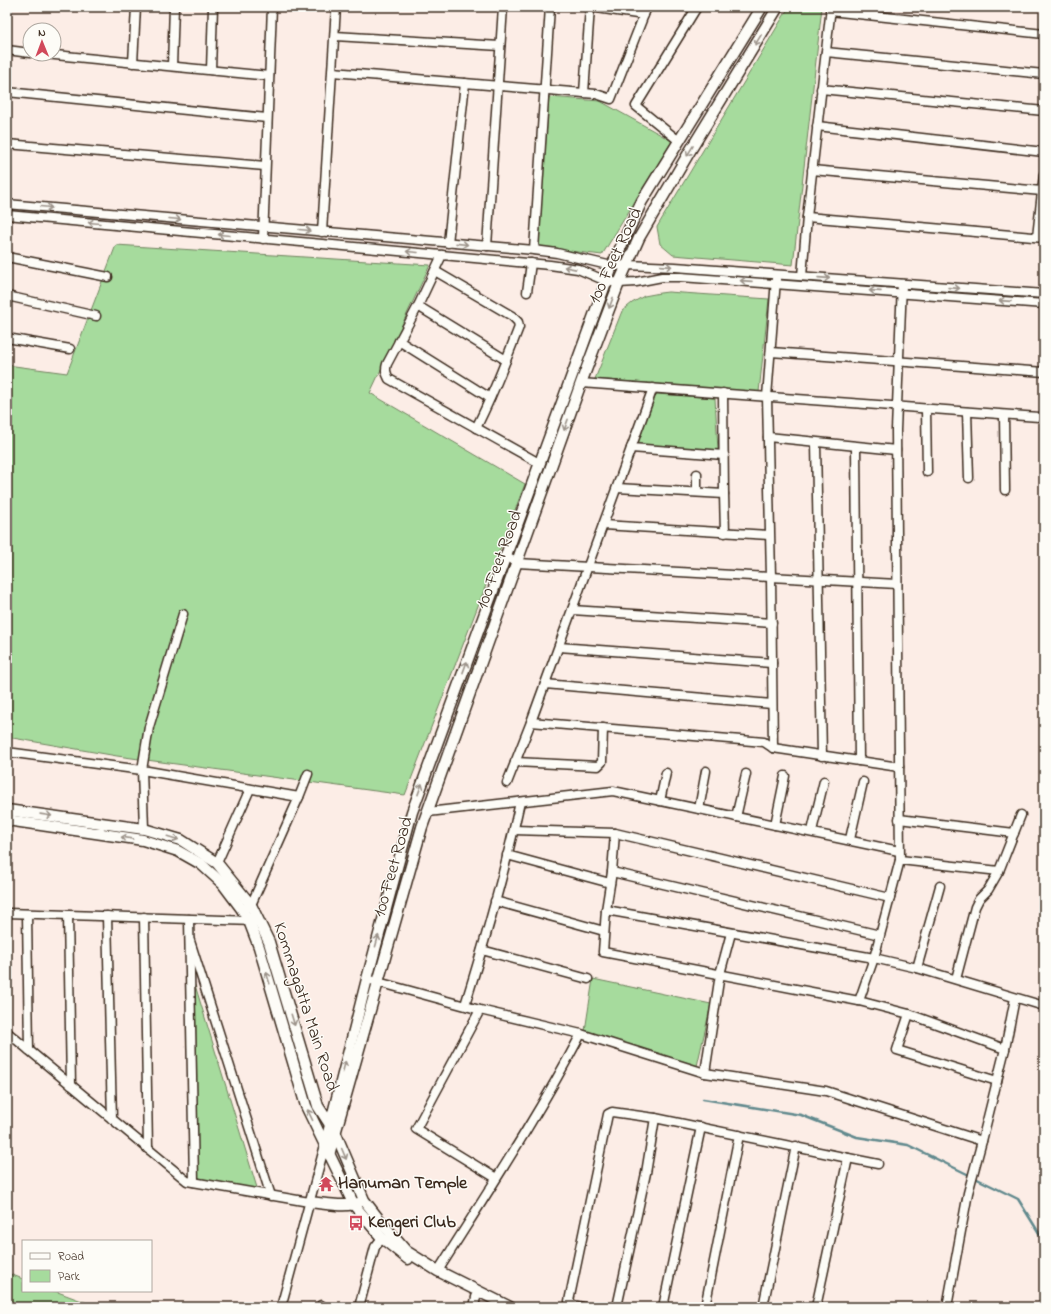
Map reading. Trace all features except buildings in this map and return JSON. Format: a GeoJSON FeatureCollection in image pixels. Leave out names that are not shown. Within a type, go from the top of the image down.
{"type":"FeatureCollection","features":[{"type":"Feature","properties":{"kind":"main road","name":"100 Feet Road"},"geometry":{"type":"LineString","coordinates":[[325,1145],[366,979],[410,819],[606,281],[642,201],[762,7]]}},
{"type":"Feature","properties":{"kind":"main road","name":"100 Feet Road"},"geometry":{"type":"LineString","coordinates":[[330,1156],[428,812],[581,383],[619,283],[639,238],[778,7]]}},
{"type":"Feature","properties":{"kind":"main road","name":"Kommagatta Main Road"},"geometry":{"type":"LineString","coordinates":[[7,810],[144,829],[181,840],[217,863],[269,942],[318,1106],[336,1134],[364,1200],[406,1251],[438,1271],[510,1307]]}},
{"type":"Feature","properties":{"kind":"main road","name":"Kommagatta Main Road"},"geometry":{"type":"LineString","coordinates":[[7,820],[143,840],[178,850],[209,870],[247,908]]}},
{"type":"Feature","properties":{"kind":"main road","name":"Kommagatta Main Road"},"geometry":{"type":"LineString","coordinates":[[254,921],[259,947],[306,1106],[354,1205],[382,1238],[402,1256],[475,1302],[496,1307]]}},
{"type":"Feature","properties":{"kind":"main road"},"geometry":{"type":"LineString","coordinates":[[309,1202],[354,1205],[364,1200]]}},
{"type":"Feature","properties":{"kind":"street"},"geometry":{"type":"LineString","coordinates":[[133,63],[136,7]]}},
{"type":"Feature","properties":{"kind":"street"},"geometry":{"type":"LineString","coordinates":[[172,66],[174,7]]}},
{"type":"Feature","properties":{"kind":"street"},"geometry":{"type":"LineString","coordinates":[[211,70],[213,7]]}},
{"type":"Feature","properties":{"kind":"street"},"geometry":{"type":"LineString","coordinates":[[263,239],[272,7]]}},
{"type":"Feature","properties":{"kind":"street"},"geometry":{"type":"LineString","coordinates":[[322,232],[336,7]]}},
{"type":"Feature","properties":{"kind":"street"},"geometry":{"type":"LineString","coordinates":[[487,246],[503,7]]}},
{"type":"Feature","properties":{"kind":"street"},"geometry":{"type":"LineString","coordinates":[[534,250],[550,7]]}},
{"type":"Feature","properties":{"kind":"street"},"geometry":{"type":"LineString","coordinates":[[333,72],[465,82],[498,86],[596,94],[611,99],[646,11],[590,7],[584,93]]}},
{"type":"Feature","properties":{"kind":"street"},"geometry":{"type":"LineString","coordinates":[[679,141],[636,106],[697,7]]}},
{"type":"Feature","properties":{"kind":"street"},"geometry":{"type":"LineString","coordinates":[[802,276],[812,170],[831,9],[1044,34]]}},
{"type":"Feature","properties":{"kind":"street"},"geometry":{"type":"LineString","coordinates":[[334,36],[500,46]]}},
{"type":"Feature","properties":{"kind":"street"},"geometry":{"type":"LineString","coordinates":[[7,50],[22,52]]}},
{"type":"Feature","properties":{"kind":"street"},"geometry":{"type":"LineString","coordinates":[[826,52],[1044,74]]}},
{"type":"Feature","properties":{"kind":"street"},"geometry":{"type":"LineString","coordinates":[[62,56],[269,76]]}},
{"type":"Feature","properties":{"kind":"street"},"geometry":{"type":"LineString","coordinates":[[448,242],[465,82]]}},
{"type":"Feature","properties":{"kind":"street"},"geometry":{"type":"LineString","coordinates":[[821,89],[1044,111]]}},
{"type":"Feature","properties":{"kind":"street"},"geometry":{"type":"LineString","coordinates":[[7,92],[267,118]]}},
{"type":"Feature","properties":{"kind":"street"},"geometry":{"type":"LineString","coordinates":[[817,126],[1044,152]]}},
{"type":"Feature","properties":{"kind":"street"},"geometry":{"type":"LineString","coordinates":[[7,144],[265,166]]}},
{"type":"Feature","properties":{"kind":"street"},"geometry":{"type":"LineString","coordinates":[[812,170],[1042,191]]}},
{"type":"Feature","properties":{"kind":"street"},"geometry":{"type":"LineString","coordinates":[[807,217],[1040,238],[1044,174]]}},
{"type":"Feature","properties":{"kind":"street"},"geometry":{"type":"LineString","coordinates":[[7,204],[534,250],[557,253],[612,266],[627,265],[675,267],[1044,294]]}},
{"type":"Feature","properties":{"kind":"street"},"geometry":{"type":"LineString","coordinates":[[7,215],[531,263],[578,270],[606,281],[619,283],[636,282],[662,277],[681,277],[1044,304]]}},
{"type":"Feature","properties":{"kind":"street"},"geometry":{"type":"LineString","coordinates":[[442,255],[386,369],[389,379],[539,463]]}},
{"type":"Feature","properties":{"kind":"street"},"geometry":{"type":"LineString","coordinates":[[7,257],[108,277]]}},
{"type":"Feature","properties":{"kind":"street"},"geometry":{"type":"LineString","coordinates":[[527,292],[531,263]]}},
{"type":"Feature","properties":{"kind":"street"},"geometry":{"type":"LineString","coordinates":[[435,271],[512,316],[518,322],[518,327],[506,360],[476,428]]}},
{"type":"Feature","properties":{"kind":"street"},"geometry":{"type":"LineString","coordinates":[[773,748],[767,397],[777,274]]}},
{"type":"Feature","properties":{"kind":"street"},"geometry":{"type":"LineString","coordinates":[[859,1000],[874,958],[900,860],[896,450],[902,284]]}},
{"type":"Feature","properties":{"kind":"street"},"geometry":{"type":"LineString","coordinates":[[7,296],[96,316]]}},
{"type":"Feature","properties":{"kind":"street"},"geometry":{"type":"LineString","coordinates":[[418,306],[506,360]]}},
{"type":"Feature","properties":{"kind":"street"},"geometry":{"type":"LineString","coordinates":[[7,338],[70,349]]}},
{"type":"Feature","properties":{"kind":"street"},"geometry":{"type":"LineString","coordinates":[[399,341],[490,398]]}},
{"type":"Feature","properties":{"kind":"street"},"geometry":{"type":"LineString","coordinates":[[771,352],[1044,372]]}},
{"type":"Feature","properties":{"kind":"street"},"geometry":{"type":"LineString","coordinates":[[581,383],[1039,417]]}},
{"type":"Feature","properties":{"kind":"street"},"geometry":{"type":"LineString","coordinates":[[506,783],[516,762],[559,647],[653,388]]}},
{"type":"Feature","properties":{"kind":"street"},"geometry":{"type":"LineString","coordinates":[[723,394],[725,533]]}},
{"type":"Feature","properties":{"kind":"street"},"geometry":{"type":"LineString","coordinates":[[926,409],[927,472]]}},
{"type":"Feature","properties":{"kind":"street"},"geometry":{"type":"LineString","coordinates":[[967,412],[969,478]]}},
{"type":"Feature","properties":{"kind":"street"},"geometry":{"type":"LineString","coordinates":[[1004,415],[1005,490]]}},
{"type":"Feature","properties":{"kind":"street"},"geometry":{"type":"LineString","coordinates":[[768,438],[896,450]]}},
{"type":"Feature","properties":{"kind":"street"},"geometry":{"type":"LineString","coordinates":[[816,443],[822,756]]}},
{"type":"Feature","properties":{"kind":"street"},"geometry":{"type":"LineString","coordinates":[[856,446],[858,761]]}},
{"type":"Feature","properties":{"kind":"street"},"geometry":{"type":"LineString","coordinates":[[632,448],[724,455]]}},
{"type":"Feature","properties":{"kind":"street"},"geometry":{"type":"LineString","coordinates":[[696,492],[697,474]]}},
{"type":"Feature","properties":{"kind":"street"},"geometry":{"type":"LineString","coordinates":[[617,488],[724,494]]}},
{"type":"Feature","properties":{"kind":"street"},"geometry":{"type":"LineString","coordinates":[[603,525],[770,535]]}},
{"type":"Feature","properties":{"kind":"street"},"geometry":{"type":"LineString","coordinates":[[506,556],[517,563],[897,584]]}},
{"type":"Feature","properties":{"kind":"street"},"geometry":{"type":"LineString","coordinates":[[572,610],[772,623]]}},
{"type":"Feature","properties":{"kind":"street"},"geometry":{"type":"LineString","coordinates":[[144,829],[142,770],[149,727],[182,614]]}},
{"type":"Feature","properties":{"kind":"street"},"geometry":{"type":"LineString","coordinates":[[559,647],[772,663]]}},
{"type":"Feature","properties":{"kind":"street"},"geometry":{"type":"LineString","coordinates":[[545,684],[772,704]]}},
{"type":"Feature","properties":{"kind":"street"},"geometry":{"type":"LineString","coordinates":[[531,722],[764,742],[773,748],[898,767]]}},
{"type":"Feature","properties":{"kind":"street"},"geometry":{"type":"LineString","coordinates":[[516,762],[598,766],[602,762],[603,728]]}},
{"type":"Feature","properties":{"kind":"street"},"geometry":{"type":"LineString","coordinates":[[7,752],[142,770],[299,796]]}},
{"type":"Feature","properties":{"kind":"street"},"geometry":{"type":"LineString","coordinates":[[699,809],[706,771]]}},
{"type":"Feature","properties":{"kind":"street"},"geometry":{"type":"LineString","coordinates":[[660,801],[666,773]]}},
{"type":"Feature","properties":{"kind":"street"},"geometry":{"type":"LineString","coordinates":[[247,908],[308,774]]}},
{"type":"Feature","properties":{"kind":"street"},"geometry":{"type":"LineString","coordinates":[[736,817],[746,774]]}},
{"type":"Feature","properties":{"kind":"street"},"geometry":{"type":"LineString","coordinates":[[775,824],[785,776]]}},
{"type":"Feature","properties":{"kind":"street"},"geometry":{"type":"LineString","coordinates":[[812,832],[824,781]]}},
{"type":"Feature","properties":{"kind":"street"},"geometry":{"type":"LineString","coordinates":[[850,839],[863,782]]}},
{"type":"Feature","properties":{"kind":"street"},"geometry":{"type":"LineString","coordinates":[[217,863],[250,789]]}},
{"type":"Feature","properties":{"kind":"street"},"geometry":{"type":"LineString","coordinates":[[428,812],[613,791],[900,850]]}},
{"type":"Feature","properties":{"kind":"street"},"geometry":{"type":"LineString","coordinates":[[465,1005],[482,950],[520,802]]}},
{"type":"Feature","properties":{"kind":"street"},"geometry":{"type":"LineString","coordinates":[[956,979],[975,907],[979,899],[988,890],[998,871],[1021,815]]}},
{"type":"Feature","properties":{"kind":"street"},"geometry":{"type":"LineString","coordinates":[[899,819],[1014,833]]}},
{"type":"Feature","properties":{"kind":"street"},"geometry":{"type":"LineString","coordinates":[[514,830],[615,833],[890,898]]}},
{"type":"Feature","properties":{"kind":"street"},"geometry":{"type":"LineString","coordinates":[[615,833],[612,872],[606,910],[603,952],[859,1000],[909,1014],[1005,1049]]}},
{"type":"Feature","properties":{"kind":"street"},"geometry":{"type":"LineString","coordinates":[[507,856],[610,883]]}},
{"type":"Feature","properties":{"kind":"street"},"geometry":{"type":"LineString","coordinates":[[900,860],[998,871]]}},
{"type":"Feature","properties":{"kind":"street"},"geometry":{"type":"LineString","coordinates":[[612,872],[880,935]]}},
{"type":"Feature","properties":{"kind":"street"},"geometry":{"type":"LineString","coordinates":[[917,968],[940,886]]}},
{"type":"Feature","properties":{"kind":"street"},"geometry":{"type":"LineString","coordinates":[[495,902],[604,931]]}},
{"type":"Feature","properties":{"kind":"street"},"geometry":{"type":"LineString","coordinates":[[606,910],[874,958],[956,979],[1044,1006]]}},
{"type":"Feature","properties":{"kind":"street"},"geometry":{"type":"LineString","coordinates":[[7,913],[254,921]]}},
{"type":"Feature","properties":{"kind":"street"},"geometry":{"type":"LineString","coordinates":[[27,914],[28,1050]]}},
{"type":"Feature","properties":{"kind":"street"},"geometry":{"type":"LineString","coordinates":[[68,915],[71,1085]]}},
{"type":"Feature","properties":{"kind":"street"},"geometry":{"type":"LineString","coordinates":[[107,916],[112,1119]]}},
{"type":"Feature","properties":{"kind":"street"},"geometry":{"type":"LineString","coordinates":[[144,917],[148,1149]]}},
{"type":"Feature","properties":{"kind":"street"},"geometry":{"type":"LineString","coordinates":[[190,918],[194,1182]]}},
{"type":"Feature","properties":{"kind":"street"},"geometry":{"type":"LineString","coordinates":[[705,1073],[720,974],[731,933]]}},
{"type":"Feature","properties":{"kind":"street"},"geometry":{"type":"LineString","coordinates":[[190,941],[271,1196]]}},
{"type":"Feature","properties":{"kind":"street"},"geometry":{"type":"LineString","coordinates":[[482,950],[588,979]]}},
{"type":"Feature","properties":{"kind":"street"},"geometry":{"type":"LineString","coordinates":[[366,979],[480,1010],[581,1034],[705,1073],[826,1091],[982,1141]]}},
{"type":"Feature","properties":{"kind":"street"},"geometry":{"type":"LineString","coordinates":[[947,1307],[968,1193],[1005,1049],[1015,998]]}},
{"type":"Feature","properties":{"kind":"street"},"geometry":{"type":"LineString","coordinates":[[480,1010],[416,1129],[496,1178]]}},
{"type":"Feature","properties":{"kind":"street"},"geometry":{"type":"LineString","coordinates":[[909,1014],[897,1050],[997,1081]]}},
{"type":"Feature","properties":{"kind":"street"},"geometry":{"type":"LineString","coordinates":[[7,1032],[187,1181],[309,1202]]}},
{"type":"Feature","properties":{"kind":"street"},"geometry":{"type":"LineString","coordinates":[[438,1271],[566,1062],[581,1034]]}},
{"type":"Feature","properties":{"kind":"street"},"geometry":{"type":"LineString","coordinates":[[583,1307],[573,1305],[569,1301],[608,1114],[612,1112],[655,1118],[878,1164]]}},
{"type":"Feature","properties":{"kind":"street"},"geometry":{"type":"LineString","coordinates":[[617,1307],[646,1173],[655,1118]]}},
{"type":"Feature","properties":{"kind":"street"},"geometry":{"type":"LineString","coordinates":[[664,1307],[701,1127]]}},
{"type":"Feature","properties":{"kind":"street"},"geometry":{"type":"LineString","coordinates":[[705,1307],[739,1135]]}},
{"type":"Feature","properties":{"kind":"street"},"geometry":{"type":"LineString","coordinates":[[281,1307],[325,1145]]}},
{"type":"Feature","properties":{"kind":"street"},"geometry":{"type":"LineString","coordinates":[[763,1307],[796,1146]]}},
{"type":"Feature","properties":{"kind":"street"},"geometry":{"type":"LineString","coordinates":[[816,1307],[848,1158]]}},
{"type":"Feature","properties":{"kind":"street"},"geometry":{"type":"LineString","coordinates":[[359,1307],[375,1247],[382,1238]]}},
{"type":"Feature","properties":{"kind":"green space"},"geometry":{"type":"Polygon","coordinates":[[[789,7],[822,7],[793,265],[673,255],[660,244],[657,227],[789,7]]]}},
{"type":"Feature","properties":{"kind":"green space"},"geometry":{"type":"Polygon","coordinates":[[[549,97],[600,101],[672,141],[602,255],[538,247],[549,97]]]}},
{"type":"Feature","properties":{"kind":"green space"},"geometry":{"type":"Polygon","coordinates":[[[116,245],[430,265],[370,393],[525,484],[405,795],[117,756],[7,737],[7,365],[67,373],[116,245]]]}},
{"type":"Feature","properties":{"kind":"green space"},"geometry":{"type":"Polygon","coordinates":[[[668,292],[769,299],[759,392],[595,379],[622,311],[644,296],[668,292]]]}},
{"type":"Feature","properties":{"kind":"green space"},"geometry":{"type":"Polygon","coordinates":[[[656,394],[715,398],[718,451],[636,445],[656,394]]]}},
{"type":"Feature","properties":{"kind":"green space"},"geometry":{"type":"Polygon","coordinates":[[[593,979],[711,1004],[697,1066],[585,1031],[593,979]]]}},
{"type":"Feature","properties":{"kind":"green space"},"geometry":{"type":"Polygon","coordinates":[[[195,985],[258,1191],[198,1178],[195,985]]]}},
{"type":"Feature","properties":{"kind":"green space"},"geometry":{"type":"Polygon","coordinates":[[[7,1273],[22,1279],[22,1292],[58,1292],[98,1307],[7,1307],[7,1273]]]}},
{"type":"Feature","properties":{"kind":"waterway"},"geometry":{"type":"LineString","coordinates":[[703,1099],[801,1115],[857,1137],[908,1145],[1018,1199],[1044,1241]]}},
{"type":"Feature","properties":{"kind":"place","name":"Hanuman Temple"},"geometry":{"type":"Point","coordinates":[326,1184]}},
{"type":"Feature","properties":{"kind":"place","name":"Kengeri Club"},"geometry":{"type":"Point","coordinates":[356,1223]}}]}
